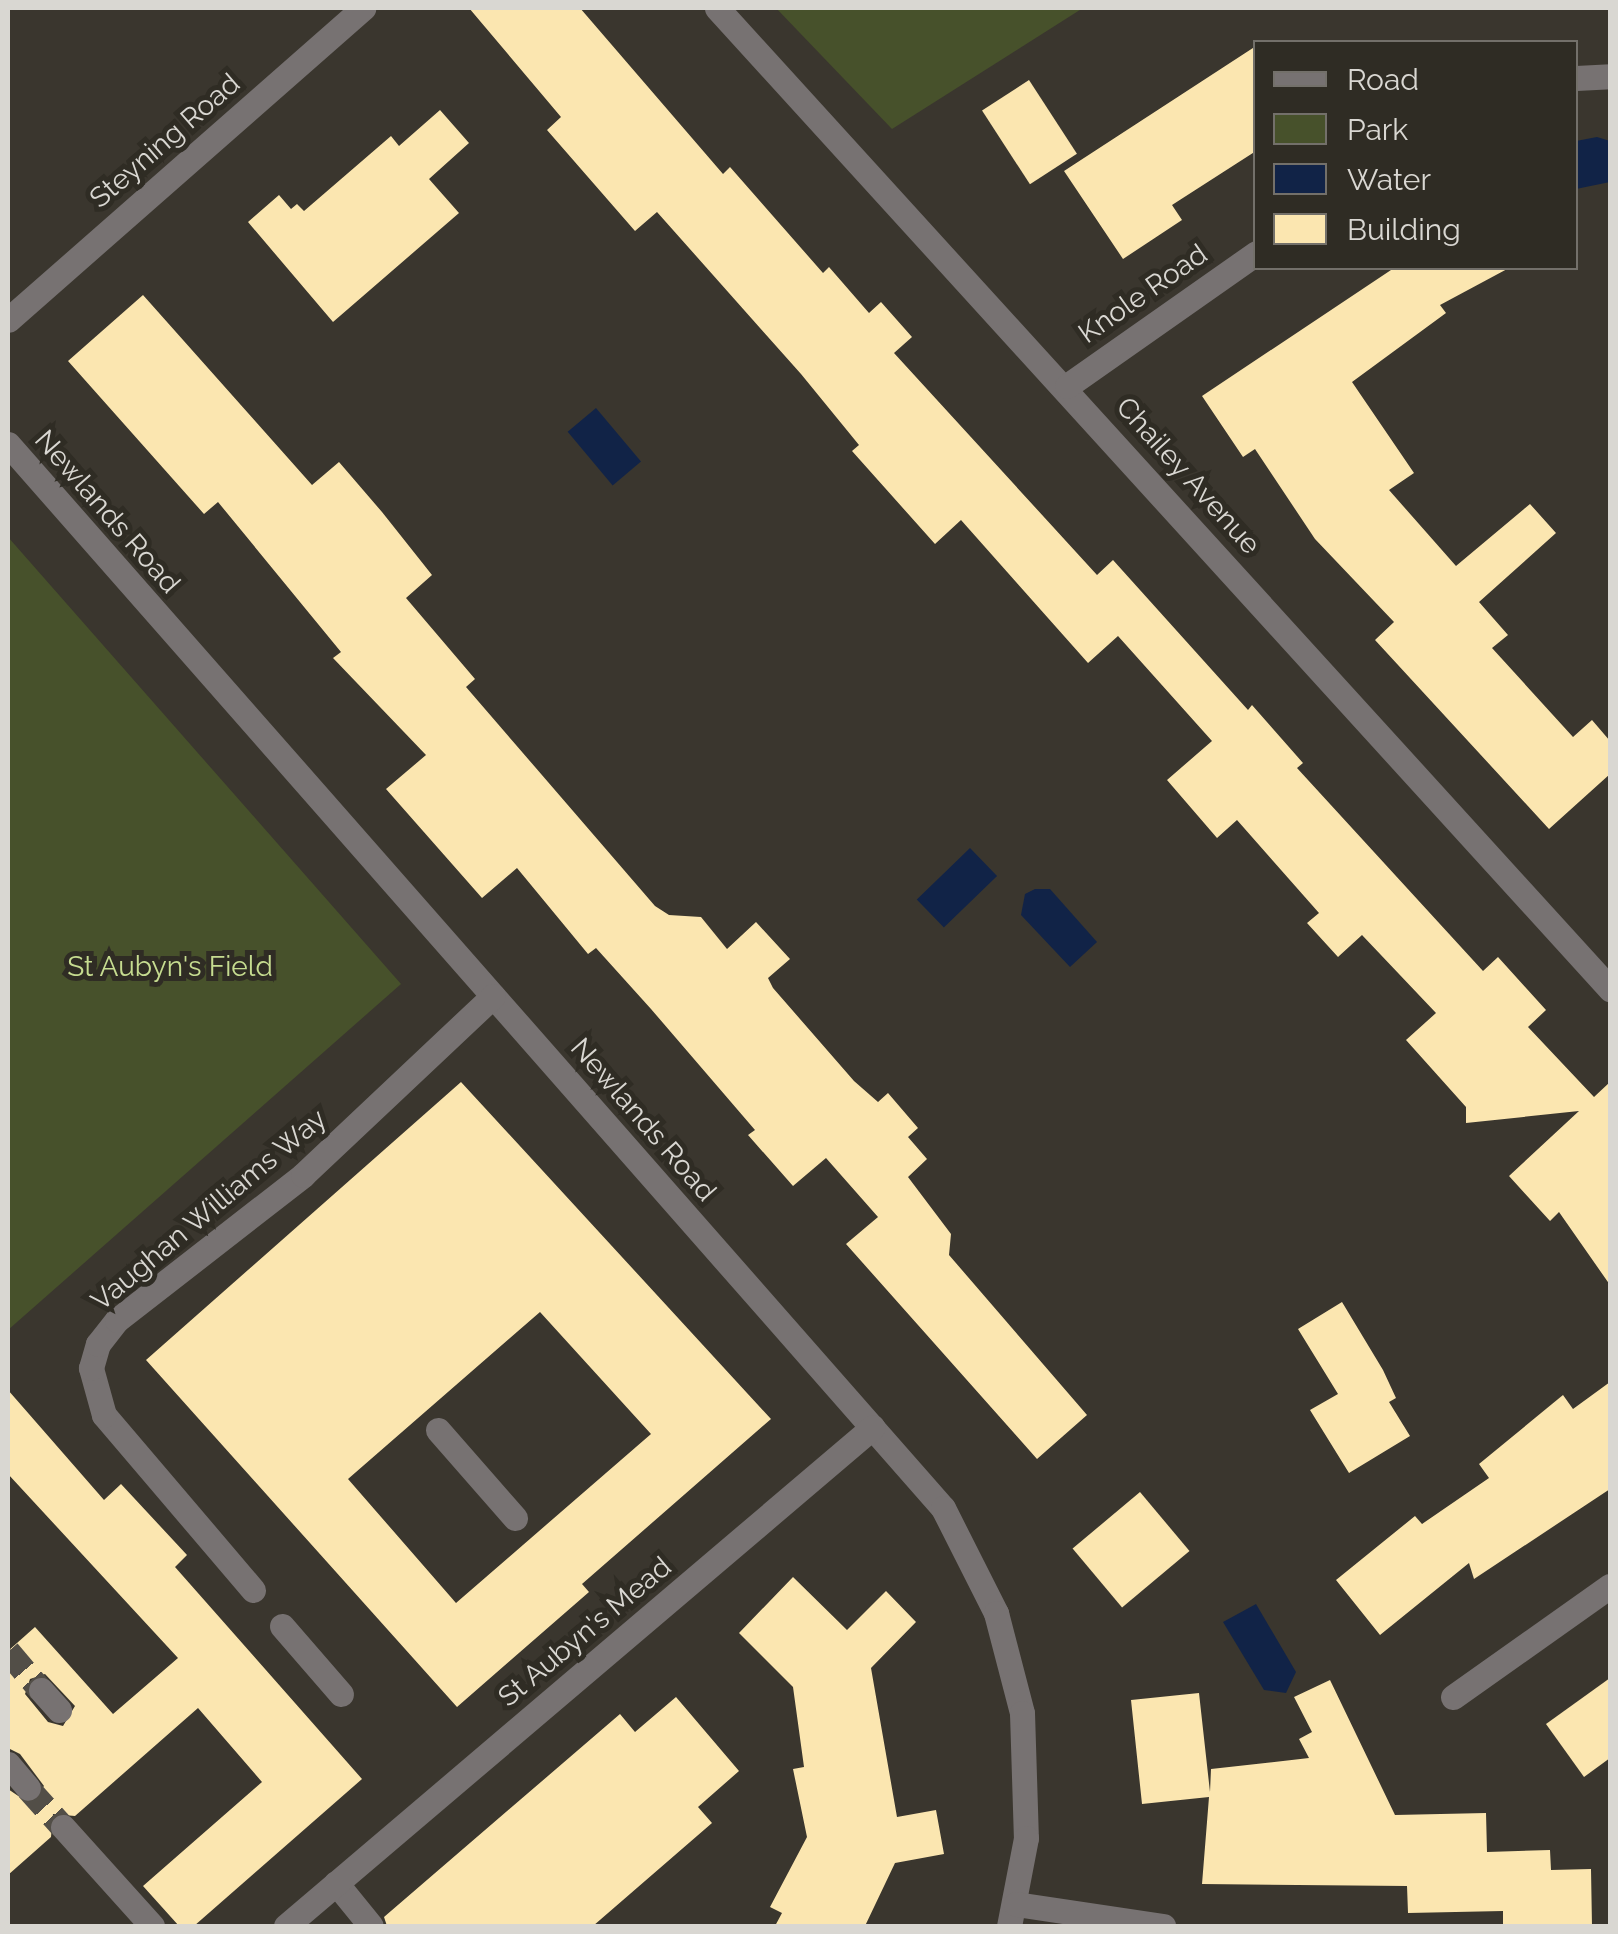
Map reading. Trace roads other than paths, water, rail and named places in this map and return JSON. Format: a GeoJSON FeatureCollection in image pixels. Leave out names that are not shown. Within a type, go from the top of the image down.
{"type":"FeatureCollection","features":[{"type":"Feature","properties":{"kind":"street","name":"Steyning Road"},"geometry":{"type":"LineString","coordinates":[[8,320],[362,8]]}},
{"type":"Feature","properties":{"kind":"street","name":"Chailey Avenue"},"geometry":{"type":"LineString","coordinates":[[717,8],[1067,386],[1610,989]]}},
{"type":"Feature","properties":{"kind":"street"},"geometry":{"type":"LineString","coordinates":[[1578,78],[1610,76]]}},
{"type":"Feature","properties":{"kind":"street","name":"Knole Road"},"geometry":{"type":"LineString","coordinates":[[1067,386],[1253,255]]}},
{"type":"Feature","properties":{"kind":"street","name":"Newlands Road"},"geometry":{"type":"LineString","coordinates":[[8,444],[916,1474],[965,1544],[1011,1660],[1028,1775],[1012,1915]]}},
{"type":"Feature","properties":{"kind":"street","name":"Vaughan Williams Way"},"geometry":{"type":"LineString","coordinates":[[254,1590],[104,1415],[91,1368],[98,1344],[116,1320],[304,1175],[493,996]]}},
{"type":"Feature","properties":{"kind":"street","name":"St Aubyn's Mead"},"geometry":{"type":"LineString","coordinates":[[286,1926],[873,1427]]}},
{"type":"Feature","properties":{"kind":"street"},"geometry":{"type":"LineString","coordinates":[[438,1430],[515,1518]]}},
{"type":"Feature","properties":{"kind":"street"},"geometry":{"type":"LineString","coordinates":[[1453,1696],[1610,1586]]}},
{"type":"Feature","properties":{"kind":"street"},"geometry":{"type":"LineString","coordinates":[[282,1626],[341,1694]]}},
{"type":"Feature","properties":{"kind":"street"},"geometry":{"type":"LineString","coordinates":[[42,1690],[59,1710]]}},
{"type":"Feature","properties":{"kind":"street"},"geometry":{"type":"LineString","coordinates":[[8,1764],[28,1788]]}},
{"type":"Feature","properties":{"kind":"street"},"geometry":{"type":"LineString","coordinates":[[63,1827],[152,1926]]}},
{"type":"Feature","properties":{"kind":"street"},"geometry":{"type":"LineString","coordinates":[[336,1883],[370,1926]]}},
{"type":"Feature","properties":{"kind":"street"},"geometry":{"type":"LineString","coordinates":[[1012,1915],[1162,1926]]}},
{"type":"Feature","properties":{"kind":"water"},"geometry":{"type":"Polygon","coordinates":[[[1597,137],[1610,141],[1610,182],[1578,189],[1578,141],[1597,137]]]}},
{"type":"Feature","properties":{"kind":"water"},"geometry":{"type":"Polygon","coordinates":[[[596,408],[641,462],[613,485],[568,432],[596,408]]]}},
{"type":"Feature","properties":{"kind":"water"},"geometry":{"type":"Polygon","coordinates":[[[970,848],[997,876],[944,927],[917,899],[970,848]]]}},
{"type":"Feature","properties":{"kind":"water"},"geometry":{"type":"Polygon","coordinates":[[[1050,889],[1097,942],[1070,967],[1021,915],[1025,894],[1050,889]]]}},
{"type":"Feature","properties":{"kind":"water"},"geometry":{"type":"Polygon","coordinates":[[[1256,1604],[1296,1672],[1286,1693],[1264,1690],[1223,1622],[1256,1604]]]}},
{"type":"Feature","properties":{"kind":"tunnel"},"geometry":{"type":"LineString","coordinates":[[8,1651],[41,1690]]}},
{"type":"Feature","properties":{"kind":"tunnel"},"geometry":{"type":"LineString","coordinates":[[28,1788],[63,1827]]}},
{"type":"Feature","properties":{"kind":"park label","name":"St Aubyn's Field"},"geometry":{"type":"Point","coordinates":[170,967]}}]}
